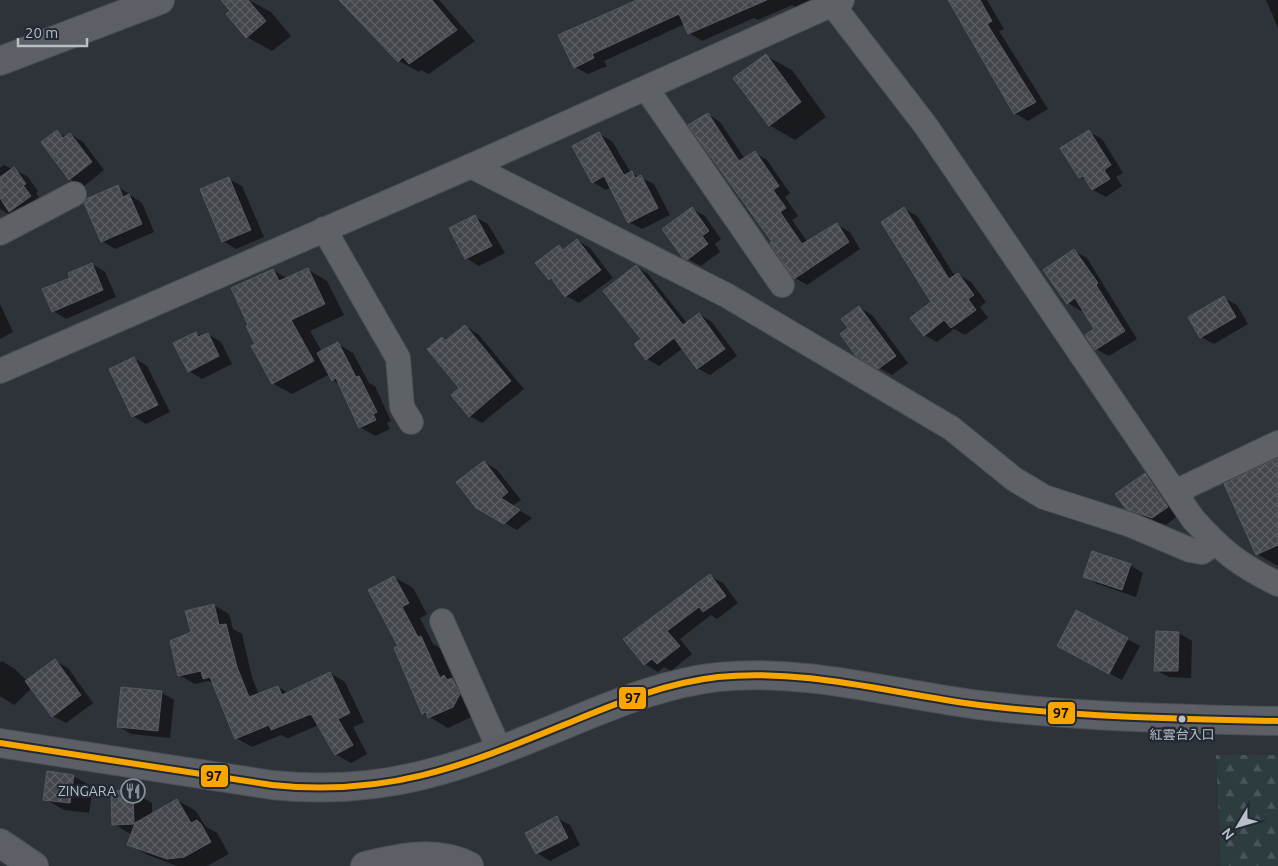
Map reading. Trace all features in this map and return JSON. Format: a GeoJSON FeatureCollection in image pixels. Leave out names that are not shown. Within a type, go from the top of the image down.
{"type":"FeatureCollection","features":[{"type":"Feature","properties":{"kind":"main road"},"geometry":{"type":"LineString","coordinates":[[0,61],[160,0]]}},
{"type":"Feature","properties":{"kind":"main road"},"geometry":{"type":"LineString","coordinates":[[0,743],[308,789],[386,784],[453,768],[630,698],[661,688],[719,677],[763,674],[827,680],[942,700],[1027,711],[1107,717],[1278,721]]}},
{"type":"Feature","properties":{"kind":"main road"},"geometry":{"type":"LineString","coordinates":[[0,843],[34,866]]}},
{"type":"Feature","properties":{"kind":"main road"},"geometry":{"type":"LineString","coordinates":[[365,866],[421,856],[443,858],[469,866]]}},
{"type":"Feature","properties":{"kind":"street"},"geometry":{"type":"LineString","coordinates":[[0,370],[471,166],[834,2],[926,126],[1193,519],[1215,543],[1244,568],[1278,584]]}},
{"type":"Feature","properties":{"kind":"street"},"geometry":{"type":"LineString","coordinates":[[646,88],[782,285]]}},
{"type":"Feature","properties":{"kind":"street"},"geometry":{"type":"LineString","coordinates":[[471,166],[726,295],[951,428],[1014,479],[1044,497],[1131,525],[1190,550],[1202,552],[1215,543]]}},
{"type":"Feature","properties":{"kind":"street"},"geometry":{"type":"LineString","coordinates":[[0,233],[74,194]]}},
{"type":"Feature","properties":{"kind":"street"},"geometry":{"type":"LineString","coordinates":[[324,229],[398,358],[402,407],[411,422]]}},
{"type":"Feature","properties":{"kind":"street"},"geometry":{"type":"LineString","coordinates":[[1175,492],[1278,443]]}},
{"type":"Feature","properties":{"kind":"street"},"geometry":{"type":"LineString","coordinates":[[442,622],[500,751]]}},
{"type":"Feature","properties":{"kind":"green space"},"geometry":{"type":"Polygon","coordinates":[[[1216,755],[1278,755],[1278,866],[1221,866],[1216,755]]]}},
{"type":"Feature","properties":{"kind":"building"},"geometry":{"type":"Polygon","coordinates":[[[221,0],[248,0],[266,21],[246,38],[226,14],[230,11],[221,0]]]}},
{"type":"Feature","properties":{"kind":"building"},"geometry":{"type":"Polygon","coordinates":[[[339,0],[432,0],[457,30],[409,64],[403,57],[398,62],[339,0]]]}},
{"type":"Feature","properties":{"kind":"building"},"geometry":{"type":"Polygon","coordinates":[[[637,0],[767,0],[688,34],[679,14],[592,54],[594,58],[574,68],[558,35],[637,0]]]}},
{"type":"Feature","properties":{"kind":"building"},"geometry":{"type":"Polygon","coordinates":[[[948,0],[980,0],[992,21],[987,24],[1036,102],[1014,114],[948,0]]]}},
{"type":"Feature","properties":{"kind":"building"},"geometry":{"type":"Polygon","coordinates":[[[766,54],[801,102],[769,126],[733,78],[766,54]]]}},
{"type":"Feature","properties":{"kind":"building"},"geometry":{"type":"Polygon","coordinates":[[[708,113],[739,161],[755,151],[779,186],[773,190],[786,208],[780,212],[802,244],[837,223],[849,242],[794,279],[770,243],[772,242],[688,125],[708,113]]]}},
{"type":"Feature","properties":{"kind":"building"},"geometry":{"type":"Polygon","coordinates":[[[57,130],[63,138],[70,133],[92,162],[69,180],[41,142],[57,130]]]}},
{"type":"Feature","properties":{"kind":"building"},"geometry":{"type":"Polygon","coordinates":[[[1089,130],[1111,165],[1104,170],[1110,179],[1092,190],[1083,176],[1079,178],[1060,148],[1089,130]]]}},
{"type":"Feature","properties":{"kind":"building"},"geometry":{"type":"Polygon","coordinates":[[[599,132],[624,175],[632,171],[635,178],[641,175],[658,208],[628,223],[604,176],[592,183],[572,146],[599,132]]]}},
{"type":"Feature","properties":{"kind":"building"},"geometry":{"type":"Polygon","coordinates":[[[14,167],[26,184],[23,185],[31,196],[9,212],[0,198],[0,177],[14,167]]]}},
{"type":"Feature","properties":{"kind":"building"},"geometry":{"type":"Polygon","coordinates":[[[229,177],[251,230],[222,242],[200,189],[229,177]]]}},
{"type":"Feature","properties":{"kind":"building"},"geometry":{"type":"Polygon","coordinates":[[[118,185],[123,197],[129,194],[142,224],[101,242],[84,203],[86,199],[118,185]]]}},
{"type":"Feature","properties":{"kind":"building"},"geometry":{"type":"Polygon","coordinates":[[[692,207],[709,231],[702,236],[708,244],[687,260],[683,258],[662,229],[692,207]]]}},
{"type":"Feature","properties":{"kind":"building"},"geometry":{"type":"Polygon","coordinates":[[[904,207],[949,279],[958,273],[974,295],[968,299],[976,310],[951,328],[944,320],[924,336],[910,318],[931,302],[881,222],[904,207]]]}},
{"type":"Feature","properties":{"kind":"building"},"geometry":{"type":"Polygon","coordinates":[[[475,215],[492,246],[465,259],[449,228],[475,215]]]}},
{"type":"Feature","properties":{"kind":"building"},"geometry":{"type":"Polygon","coordinates":[[[577,239],[601,270],[565,297],[551,278],[549,280],[535,263],[559,245],[563,250],[577,239]]]}},
{"type":"Feature","properties":{"kind":"building"},"geometry":{"type":"Polygon","coordinates":[[[1074,249],[1098,283],[1096,285],[1125,331],[1095,350],[1085,335],[1094,329],[1075,298],[1067,304],[1043,270],[1074,249]]]}},
{"type":"Feature","properties":{"kind":"building"},"geometry":{"type":"Polygon","coordinates":[[[92,263],[103,290],[52,312],[42,289],[70,278],[68,273],[92,263]]]}},
{"type":"Feature","properties":{"kind":"building"},"geometry":{"type":"Polygon","coordinates":[[[636,265],[683,325],[699,313],[725,349],[697,369],[674,338],[646,360],[634,344],[641,339],[603,291],[636,265]]]}},
{"type":"Feature","properties":{"kind":"building"},"geometry":{"type":"Polygon","coordinates":[[[308,268],[325,304],[291,320],[314,361],[272,384],[251,346],[255,344],[231,288],[273,269],[279,281],[308,268]]]}},
{"type":"Feature","properties":{"kind":"building"},"geometry":{"type":"Polygon","coordinates":[[[1224,296],[1236,317],[1200,338],[1188,317],[1224,296]]]}},
{"type":"Feature","properties":{"kind":"building"},"geometry":{"type":"Polygon","coordinates":[[[859,306],[896,356],[878,369],[856,356],[840,334],[848,328],[841,319],[859,306]]]}},
{"type":"Feature","properties":{"kind":"building"},"geometry":{"type":"Polygon","coordinates":[[[465,325],[511,381],[469,417],[451,395],[459,388],[427,349],[442,337],[445,341],[465,325]]]}},
{"type":"Feature","properties":{"kind":"building"},"geometry":{"type":"Polygon","coordinates":[[[196,332],[198,337],[208,333],[219,356],[188,372],[173,343],[196,332]]]}},
{"type":"Feature","properties":{"kind":"building"},"geometry":{"type":"Polygon","coordinates":[[[338,342],[356,377],[359,376],[377,412],[373,414],[376,420],[359,428],[336,378],[332,381],[317,353],[338,342]]]}},
{"type":"Feature","properties":{"kind":"building"},"geometry":{"type":"Polygon","coordinates":[[[134,357],[158,405],[132,417],[109,369],[134,357]]]}},
{"type":"Feature","properties":{"kind":"building"},"geometry":{"type":"Polygon","coordinates":[[[1278,458],[1278,545],[1256,555],[1224,484],[1278,458]]]}},
{"type":"Feature","properties":{"kind":"building"},"geometry":{"type":"Polygon","coordinates":[[[484,461],[508,492],[501,498],[520,510],[504,524],[476,508],[456,482],[484,461]]]}},
{"type":"Feature","properties":{"kind":"building"},"geometry":{"type":"Polygon","coordinates":[[[1145,473],[1168,507],[1152,518],[1126,509],[1115,494],[1145,473]]]}},
{"type":"Feature","properties":{"kind":"building"},"geometry":{"type":"Polygon","coordinates":[[[1092,551],[1131,564],[1122,590],[1083,577],[1092,551]]]}},
{"type":"Feature","properties":{"kind":"building"},"geometry":{"type":"Polygon","coordinates":[[[710,574],[726,596],[703,612],[699,607],[667,631],[680,646],[657,664],[652,659],[644,665],[623,639],[710,574]]]}},
{"type":"Feature","properties":{"kind":"building"},"geometry":{"type":"Polygon","coordinates":[[[394,576],[409,603],[402,607],[418,637],[421,636],[440,678],[444,675],[447,680],[452,678],[460,694],[453,707],[428,718],[426,712],[422,714],[394,648],[398,646],[368,590],[394,576]]]}},
{"type":"Feature","properties":{"kind":"building"},"geometry":{"type":"Polygon","coordinates":[[[214,604],[219,625],[226,624],[237,667],[249,697],[278,686],[282,695],[330,672],[350,713],[338,719],[353,745],[335,755],[311,714],[271,730],[269,725],[235,739],[210,677],[203,679],[201,671],[178,676],[170,641],[191,632],[185,611],[214,604]]]}},
{"type":"Feature","properties":{"kind":"building"},"geometry":{"type":"Polygon","coordinates":[[[1076,610],[1128,638],[1109,674],[1057,646],[1076,610]]]}},
{"type":"Feature","properties":{"kind":"building"},"geometry":{"type":"Polygon","coordinates":[[[1156,631],[1179,632],[1178,671],[1154,671],[1156,631]]]}},
{"type":"Feature","properties":{"kind":"building"},"geometry":{"type":"Polygon","coordinates":[[[55,659],[81,695],[52,717],[25,681],[55,659]]]}},
{"type":"Feature","properties":{"kind":"building"},"geometry":{"type":"Polygon","coordinates":[[[121,687],[162,691],[158,731],[117,727],[121,687]]]}},
{"type":"Feature","properties":{"kind":"building"},"geometry":{"type":"Polygon","coordinates":[[[47,771],[74,775],[70,803],[43,800],[47,771]]]}},
{"type":"Feature","properties":{"kind":"building"},"geometry":{"type":"Polygon","coordinates":[[[133,790],[134,824],[112,825],[111,791],[133,790]]]}},
{"type":"Feature","properties":{"kind":"building"},"geometry":{"type":"Polygon","coordinates":[[[177,799],[191,823],[197,820],[211,842],[184,857],[167,859],[127,845],[135,823],[177,799]]]}},
{"type":"Feature","properties":{"kind":"building"},"geometry":{"type":"Polygon","coordinates":[[[557,816],[568,838],[536,854],[525,833],[557,816]]]}},
{"type":"Feature","properties":{"kind":"transit line","name":"97"},"geometry":{"type":"LineString","coordinates":[[0,743],[272,785],[313,788],[352,787],[423,775],[457,765],[659,689],[698,680],[751,675],[817,679],[979,705],[1016,709],[1128,717],[1278,721]]}},
{"type":"Feature","properties":{"kind":"place","name":"紅雲台入口"},"geometry":{"type":"Point","coordinates":[1182,719]}},
{"type":"Feature","properties":{"kind":"place","name":"ZINGARA"},"geometry":{"type":"Point","coordinates":[133,791]}}]}
